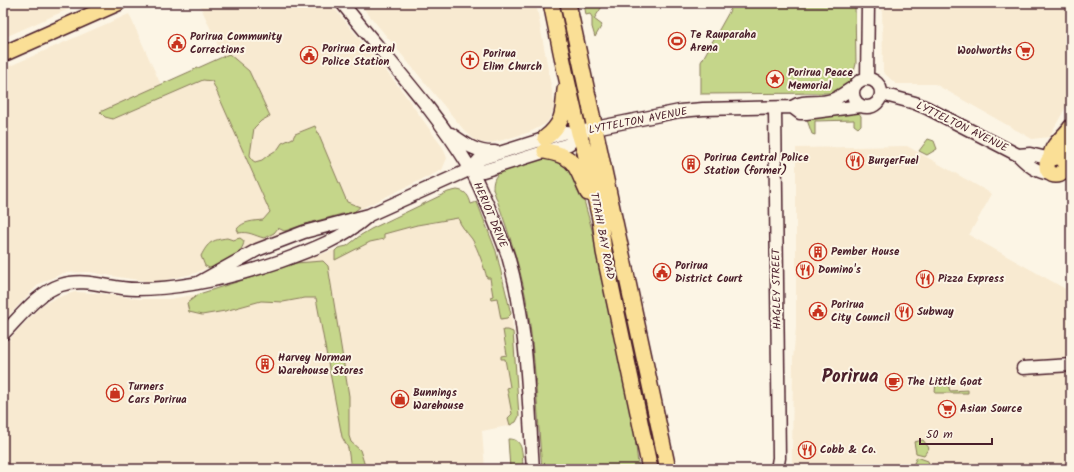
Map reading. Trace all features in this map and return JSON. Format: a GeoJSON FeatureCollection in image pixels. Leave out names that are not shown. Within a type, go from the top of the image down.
{"type":"FeatureCollection","features":[{"type":"Feature","properties":{"kind":"main road"},"geometry":{"type":"LineString","coordinates":[[3,54],[118,3]]}},
{"type":"Feature","properties":{"kind":"main road","name":"TITAHI BAY ROAD"},"geometry":{"type":"LineString","coordinates":[[551,3],[579,133],[586,152],[600,219],[604,252],[650,469]]}},
{"type":"Feature","properties":{"kind":"main road","name":"TITAHI BAY ROAD"},"geometry":{"type":"LineString","coordinates":[[568,3],[668,469]]}},
{"type":"Feature","properties":{"kind":"main road"},"geometry":{"type":"LineString","coordinates":[[565,71],[562,115],[560,122],[545,145],[570,159],[576,167],[600,219]]}},
{"type":"Feature","properties":{"kind":"main road"},"geometry":{"type":"LineString","coordinates":[[1059,168],[1070,141],[1070,129]]}},
{"type":"Feature","properties":{"kind":"street","name":"HERIOT DRIVE"},"geometry":{"type":"LineString","coordinates":[[342,3],[446,131],[471,169],[498,228],[518,300],[525,361],[532,469]]}},
{"type":"Feature","properties":{"kind":"street"},"geometry":{"type":"LineString","coordinates":[[867,79],[868,3]]}},
{"type":"Feature","properties":{"kind":"street"},"geometry":{"type":"LineString","coordinates":[[867,79],[878,83],[882,94],[880,101],[870,107],[861,106],[857,103],[853,96],[854,87],[860,81],[867,79]]}},
{"type":"Feature","properties":{"kind":"street","name":"LYTTELTON AVENUE"},"geometry":{"type":"LineString","coordinates":[[792,108],[799,103],[832,100],[854,87]]}},
{"type":"Feature","properties":{"kind":"street","name":"LYTTELTON AVENUE"},"geometry":{"type":"LineString","coordinates":[[882,94],[927,108],[1018,155],[1027,164],[1040,172],[1059,168]]}},
{"type":"Feature","properties":{"kind":"street","name":"LYTTELTON AVENUE"},"geometry":{"type":"LineString","coordinates":[[471,169],[480,159],[502,152],[545,145],[569,144],[579,133],[595,128],[680,111],[702,109],[792,108],[800,113],[806,113],[861,106]]}},
{"type":"Feature","properties":{"kind":"street","name":"HAGLEY STREET"},"geometry":{"type":"LineString","coordinates":[[775,108],[779,379],[779,458],[777,469]]}},
{"type":"Feature","properties":{"kind":"street"},"geometry":{"type":"LineString","coordinates":[[446,131],[472,148],[485,152],[502,152]]}},
{"type":"Feature","properties":{"kind":"street","name":"LYTTELTON AVENUE"},"geometry":{"type":"LineString","coordinates":[[471,169],[483,171],[545,145]]}},
{"type":"Feature","properties":{"kind":"street"},"geometry":{"type":"LineString","coordinates":[[198,283],[257,250],[304,232],[369,215],[471,169]]}},
{"type":"Feature","properties":{"kind":"street"},"geometry":{"type":"LineString","coordinates":[[3,334],[36,300],[60,285],[74,282],[89,282],[133,289],[164,289],[223,279],[249,272],[309,250],[354,228],[369,215]]}},
{"type":"Feature","properties":{"kind":"street"},"geometry":{"type":"LineString","coordinates":[[1023,368],[1071,365]]}},
{"type":"Feature","properties":{"kind":"shaded area"},"geometry":{"type":"Polygon","coordinates":[[[3,3],[82,3],[3,38],[3,3]]]}},
{"type":"Feature","properties":{"kind":"shaded area"},"geometry":{"type":"Polygon","coordinates":[[[199,3],[330,3],[400,88],[443,148],[447,158],[442,170],[350,214],[310,224],[254,245],[196,273],[162,281],[146,281],[89,272],[63,273],[39,284],[3,321],[3,69],[129,14],[161,85],[223,57],[199,3]]]}},
{"type":"Feature","properties":{"kind":"shaded area"},"geometry":{"type":"Polygon","coordinates":[[[359,3],[536,3],[555,108],[547,123],[530,132],[503,140],[491,143],[476,141],[464,130],[359,3]]]}},
{"type":"Feature","properties":{"kind":"shaded area"},"geometry":{"type":"Polygon","coordinates":[[[882,3],[1071,3],[1071,98],[1049,137],[1032,139],[935,84],[896,84],[883,72],[882,3]]]}},
{"type":"Feature","properties":{"kind":"shaded area"},"geometry":{"type":"Polygon","coordinates":[[[907,146],[992,194],[969,235],[1071,292],[1071,469],[792,469],[793,359],[796,328],[796,148],[907,146]]]}},
{"type":"Feature","properties":{"kind":"shaded area"},"geometry":{"type":"Polygon","coordinates":[[[477,202],[496,251],[511,314],[515,344],[519,416],[516,422],[512,425],[482,431],[485,469],[3,469],[3,346],[41,306],[53,299],[75,292],[96,293],[141,299],[170,299],[199,294],[383,234],[417,225],[454,219],[477,202]]]}},
{"type":"Feature","properties":{"kind":"green space"},"geometry":{"type":"Polygon","coordinates":[[[584,3],[599,3],[603,5],[594,19],[602,25],[595,37],[592,27],[592,17],[590,14],[586,15],[584,3]]]}},
{"type":"Feature","properties":{"kind":"green space"},"geometry":{"type":"Polygon","coordinates":[[[734,3],[855,3],[856,64],[851,79],[842,88],[832,93],[701,94],[701,62],[734,3]]]}},
{"type":"Feature","properties":{"kind":"green space"},"geometry":{"type":"Polygon","coordinates":[[[229,54],[249,71],[270,116],[261,121],[254,128],[250,155],[252,160],[255,162],[262,160],[278,149],[282,143],[293,138],[295,134],[315,126],[347,202],[360,207],[354,212],[350,214],[342,214],[284,231],[278,228],[274,233],[264,238],[249,233],[239,233],[237,229],[239,226],[249,222],[263,220],[270,212],[212,81],[203,80],[113,119],[105,117],[100,112],[229,54]]]}},
{"type":"Feature","properties":{"kind":"green space"},"geometry":{"type":"Polygon","coordinates":[[[858,112],[861,116],[861,125],[858,128],[854,125],[854,120],[815,121],[815,135],[812,134],[807,120],[808,118],[858,112]]]}},
{"type":"Feature","properties":{"kind":"green space"},"geometry":{"type":"Polygon","coordinates":[[[928,139],[934,141],[937,149],[927,155],[919,151],[928,139]]]}},
{"type":"Feature","properties":{"kind":"green space"},"geometry":{"type":"Polygon","coordinates":[[[551,158],[566,163],[582,193],[598,252],[632,412],[638,464],[642,469],[542,469],[534,363],[526,299],[516,257],[493,186],[496,176],[504,169],[524,163],[551,158]]]}},
{"type":"Feature","properties":{"kind":"green space"},"geometry":{"type":"Polygon","coordinates":[[[457,190],[463,191],[467,194],[471,204],[477,202],[496,251],[511,314],[507,318],[501,319],[497,298],[491,299],[490,297],[493,296],[490,278],[487,278],[481,258],[474,243],[458,218],[417,225],[384,234],[384,239],[370,242],[335,260],[335,251],[338,248],[347,246],[371,229],[448,192],[457,190]]]}},
{"type":"Feature","properties":{"kind":"green space"},"geometry":{"type":"Polygon","coordinates":[[[227,238],[233,240],[240,238],[244,241],[243,246],[232,258],[212,269],[205,266],[201,256],[208,245],[211,242],[227,238]]]}},
{"type":"Feature","properties":{"kind":"green space"},"geometry":{"type":"Polygon","coordinates":[[[323,261],[328,266],[349,396],[349,436],[351,442],[360,450],[366,469],[351,469],[348,448],[342,437],[316,298],[305,298],[283,302],[261,301],[225,311],[202,315],[189,312],[187,303],[199,294],[296,263],[323,261]]]}},
{"type":"Feature","properties":{"kind":"green space"},"geometry":{"type":"Polygon","coordinates":[[[503,330],[513,332],[519,416],[516,422],[510,425],[508,418],[512,414],[507,388],[510,387],[505,359],[501,359],[501,356],[507,355],[503,330]]]}},
{"type":"Feature","properties":{"kind":"green space"},"geometry":{"type":"Polygon","coordinates":[[[936,380],[947,381],[950,391],[968,390],[968,393],[935,393],[936,380]]]}},
{"type":"Feature","properties":{"kind":"green space"},"geometry":{"type":"Polygon","coordinates":[[[508,439],[517,442],[522,449],[523,469],[510,469],[508,439]]]}},
{"type":"Feature","properties":{"kind":"green space"},"geometry":{"type":"Polygon","coordinates":[[[923,440],[929,448],[924,455],[916,453],[914,442],[923,440]]]}},
{"type":"Feature","properties":{"kind":"green space"},"geometry":{"type":"Polygon","coordinates":[[[917,457],[928,461],[931,469],[911,469],[917,457]]]}},
{"type":"Feature","properties":{"kind":"place","name":"Te Rauparaha Arena"},"geometry":{"type":"Point","coordinates":[677,41]}},
{"type":"Feature","properties":{"kind":"place","name":"Porirua Community Corrections"},"geometry":{"type":"Point","coordinates":[177,43]}},
{"type":"Feature","properties":{"kind":"place","name":"Woolworths"},"geometry":{"type":"Point","coordinates":[1025,51]}},
{"type":"Feature","properties":{"kind":"place","name":"Porirua Central Police Station"},"geometry":{"type":"Point","coordinates":[309,55]}},
{"type":"Feature","properties":{"kind":"place","name":"Porirua Elim Church"},"geometry":{"type":"Point","coordinates":[470,60]}},
{"type":"Feature","properties":{"kind":"place","name":"Porirua Peace Memorial"},"geometry":{"type":"Point","coordinates":[775,79]}},
{"type":"Feature","properties":{"kind":"place","name":"BurgerFuel"},"geometry":{"type":"Point","coordinates":[855,161]}},
{"type":"Feature","properties":{"kind":"place","name":"Porirua Central Police Station (former)"},"geometry":{"type":"Point","coordinates":[691,164]}},
{"type":"Feature","properties":{"kind":"place","name":"Pember House"},"geometry":{"type":"Point","coordinates":[818,252]}},
{"type":"Feature","properties":{"kind":"place","name":"Domino's"},"geometry":{"type":"Point","coordinates":[805,270]}},
{"type":"Feature","properties":{"kind":"place","name":"Porirua District Court"},"geometry":{"type":"Point","coordinates":[662,272]}},
{"type":"Feature","properties":{"kind":"place","name":"Pizza Express"},"geometry":{"type":"Point","coordinates":[925,279]}},
{"type":"Feature","properties":{"kind":"place","name":"Porirua City Council"},"geometry":{"type":"Point","coordinates":[818,311]}},
{"type":"Feature","properties":{"kind":"place","name":"Subway"},"geometry":{"type":"Point","coordinates":[904,312]}},
{"type":"Feature","properties":{"kind":"place","name":"Harvey Norman Warehouse Stores"},"geometry":{"type":"Point","coordinates":[265,364]}},
{"type":"Feature","properties":{"kind":"place","name":"The Little Goat"},"geometry":{"type":"Point","coordinates":[894,382]}},
{"type":"Feature","properties":{"kind":"place","name":"Turners Cars Porirua"},"geometry":{"type":"Point","coordinates":[115,393]}},
{"type":"Feature","properties":{"kind":"place","name":"Bunnings Warehouse"},"geometry":{"type":"Point","coordinates":[400,399]}},
{"type":"Feature","properties":{"kind":"place","name":"Asian Source"},"geometry":{"type":"Point","coordinates":[947,409]}},
{"type":"Feature","properties":{"kind":"place","name":"Cobb & Co."},"geometry":{"type":"Point","coordinates":[807,450]}},
{"type":"Feature","properties":{"kind":"district","name":"Porirua"},"geometry":{"type":"Point","coordinates":[850,377]}}]}
